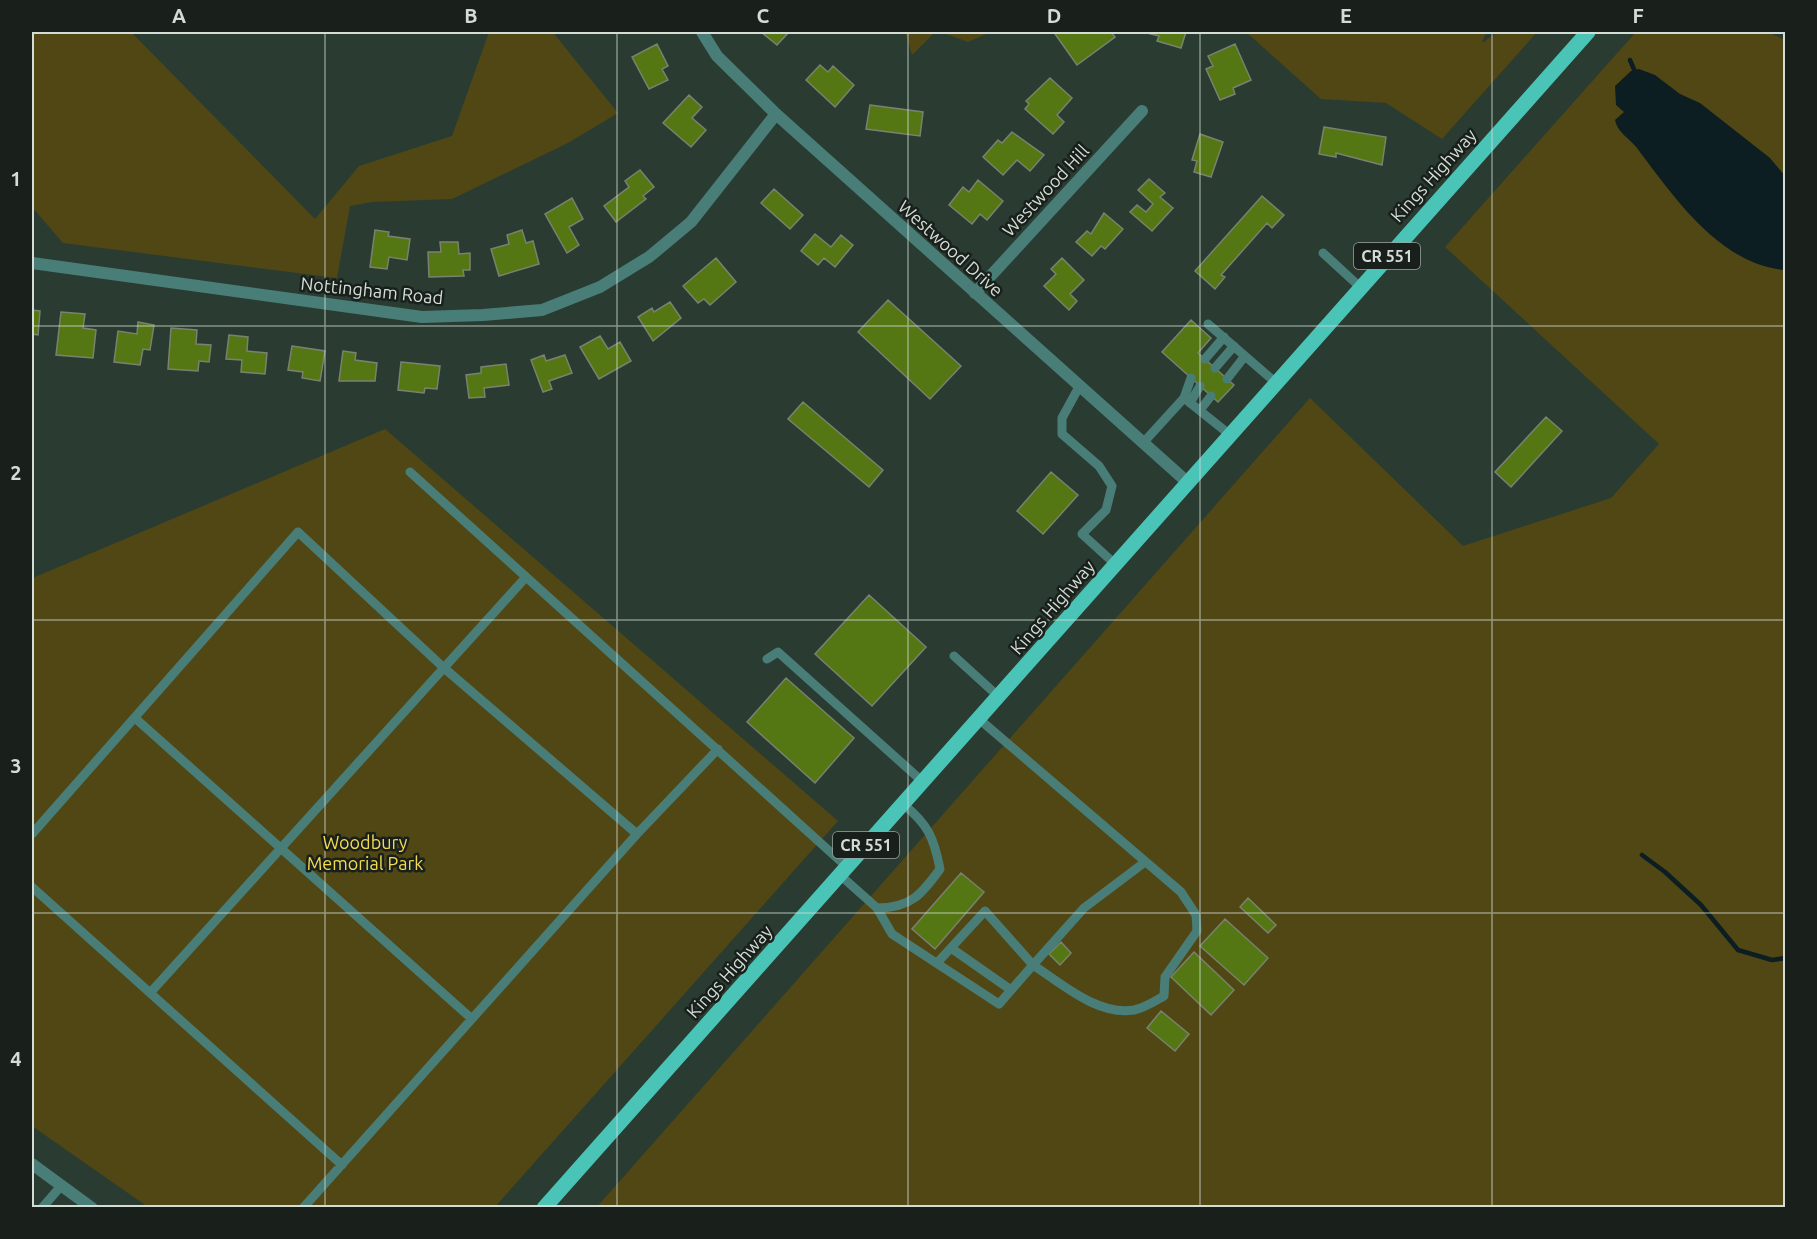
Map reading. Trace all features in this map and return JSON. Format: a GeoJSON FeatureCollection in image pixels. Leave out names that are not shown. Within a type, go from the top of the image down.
{"type":"FeatureCollection","features":[{"type":"Feature","properties":{"kind":"main road","name":"Kings Highway"},"geometry":{"type":"LineString","coordinates":[[544,1208],[999,697],[1186,481],[1588,32]]}},
{"type":"Feature","properties":{"kind":"street","name":"Westwood Drive"},"geometry":{"type":"LineString","coordinates":[[702,32],[717,56],[776,114],[1186,481]]}},
{"type":"Feature","properties":{"kind":"street","name":"Westwood Hill"},"geometry":{"type":"LineString","coordinates":[[975,293],[1142,111]]}},
{"type":"Feature","properties":{"kind":"street","name":"Nottingham Road"},"geometry":{"type":"LineString","coordinates":[[32,263],[422,317],[542,310],[600,287],[649,257],[691,222],[776,114]]}},
{"type":"Feature","properties":{"kind":"street"},"geometry":{"type":"LineString","coordinates":[[32,1164],[92,1208]]}},
{"type":"Feature","properties":{"kind":"lane"},"geometry":{"type":"LineString","coordinates":[[1323,254],[1360,287]]}},
{"type":"Feature","properties":{"kind":"lane"},"geometry":{"type":"LineString","coordinates":[[1208,324],[1275,382]]}},
{"type":"Feature","properties":{"kind":"lane"},"geometry":{"type":"LineString","coordinates":[[1204,359],[1224,337]]}},
{"type":"Feature","properties":{"kind":"lane"},"geometry":{"type":"LineString","coordinates":[[1215,368],[1234,346]]}},
{"type":"Feature","properties":{"kind":"lane"},"geometry":{"type":"LineString","coordinates":[[1227,379],[1245,356]]}},
{"type":"Feature","properties":{"kind":"lane"},"geometry":{"type":"LineString","coordinates":[[1187,400],[1191,378]]}},
{"type":"Feature","properties":{"kind":"lane"},"geometry":{"type":"LineString","coordinates":[[1079,387],[1062,418],[1062,434],[1099,466],[1112,486],[1106,510],[1082,534],[1115,564]]}},
{"type":"Feature","properties":{"kind":"lane"},"geometry":{"type":"LineString","coordinates":[[1143,443],[1200,387]]}},
{"type":"Feature","properties":{"kind":"lane"},"geometry":{"type":"LineString","coordinates":[[1200,410],[1211,396]]}},
{"type":"Feature","properties":{"kind":"lane"},"geometry":{"type":"LineString","coordinates":[[1187,400],[1229,434]]}},
{"type":"Feature","properties":{"kind":"lane"},"geometry":{"type":"LineString","coordinates":[[410,472],[718,749],[844,871],[877,908],[892,934],[999,1004],[1084,908],[1145,862]]}},
{"type":"Feature","properties":{"kind":"lane"},"geometry":{"type":"LineString","coordinates":[[32,834],[298,532],[444,668],[637,834]]}},
{"type":"Feature","properties":{"kind":"lane"},"geometry":{"type":"LineString","coordinates":[[150,993],[526,576]]}},
{"type":"Feature","properties":{"kind":"lane"},"geometry":{"type":"LineString","coordinates":[[767,659],[778,652],[922,782]]}},
{"type":"Feature","properties":{"kind":"lane"},"geometry":{"type":"LineString","coordinates":[[954,656],[999,697]]}},
{"type":"Feature","properties":{"kind":"lane"},"geometry":{"type":"LineString","coordinates":[[135,718],[472,1019]]}},
{"type":"Feature","properties":{"kind":"lane"},"geometry":{"type":"LineString","coordinates":[[937,963],[985,911],[1033,965],[1096,1004],[1117,1011],[1137,1010],[1164,996],[1165,977],[1197,931],[1196,915],[1181,892],[979,718]]}},
{"type":"Feature","properties":{"kind":"lane"},"geometry":{"type":"LineString","coordinates":[[303,1208],[637,834],[718,749]]}},
{"type":"Feature","properties":{"kind":"lane"},"geometry":{"type":"LineString","coordinates":[[877,908],[897,908],[923,892],[940,869],[935,840],[918,816],[903,804]]}},
{"type":"Feature","properties":{"kind":"lane"},"geometry":{"type":"LineString","coordinates":[[32,887],[342,1165]]}},
{"type":"Feature","properties":{"kind":"lane"},"geometry":{"type":"LineString","coordinates":[[951,948],[1011,990]]}},
{"type":"Feature","properties":{"kind":"lane"},"geometry":{"type":"LineString","coordinates":[[42,1208],[62,1186]]}},
{"type":"Feature","properties":{"kind":"green space"},"geometry":{"type":"Polygon","coordinates":[[[32,32],[131,32],[315,219],[359,166],[452,136],[489,32],[556,32],[555,35],[618,113],[568,143],[452,199],[372,202],[350,206],[337,278],[63,243],[32,207],[32,32]]]}},
{"type":"Feature","properties":{"kind":"green space"},"geometry":{"type":"Polygon","coordinates":[[[905,32],[935,32],[912,55],[905,32]]]}},
{"type":"Feature","properties":{"kind":"green space"},"geometry":{"type":"Polygon","coordinates":[[[941,32],[991,32],[968,42],[941,32]]]}},
{"type":"Feature","properties":{"kind":"green space"},"geometry":{"type":"Polygon","coordinates":[[[1246,32],[1486,32],[1482,43],[1498,32],[1537,32],[1442,139],[1386,103],[1321,99],[1246,32]]]}},
{"type":"Feature","properties":{"kind":"green space"},"geometry":{"type":"Polygon","coordinates":[[[1636,32],[1768,32],[1785,40],[1785,1207],[596,1208],[1310,398],[1463,546],[1611,498],[1659,444],[1445,247],[1636,32]]]}},
{"type":"Feature","properties":{"kind":"green space","name":"Woodbury Memorial Park"},"geometry":{"type":"Polygon","coordinates":[[[385,429],[838,821],[495,1207],[148,1207],[32,1126],[32,581],[35,577],[385,429]]]}},
{"type":"Feature","properties":{"kind":"shaded area"},"geometry":{"type":"Polygon","coordinates":[[[1639,69],[1655,75],[1680,94],[1700,103],[1770,158],[1785,176],[1785,270],[1761,265],[1740,256],[1719,242],[1700,225],[1666,187],[1637,148],[1618,128],[1615,120],[1624,112],[1616,105],[1615,86],[1631,71],[1639,69]]]}},
{"type":"Feature","properties":{"kind":"building"},"geometry":{"type":"Polygon","coordinates":[[[761,32],[789,32],[777,45],[761,32]]]}},
{"type":"Feature","properties":{"kind":"building"},"geometry":{"type":"Polygon","coordinates":[[[1058,32],[1111,32],[1115,37],[1077,65],[1055,34],[1058,32]]]}},
{"type":"Feature","properties":{"kind":"building"},"geometry":{"type":"Polygon","coordinates":[[[1143,32],[1186,32],[1181,48],[1157,41],[1159,36],[1143,32]]]}},
{"type":"Feature","properties":{"kind":"building"},"geometry":{"type":"Polygon","coordinates":[[[657,44],[668,66],[662,69],[668,80],[649,89],[632,57],[657,44]]]}},
{"type":"Feature","properties":{"kind":"building"},"geometry":{"type":"Polygon","coordinates":[[[1235,44],[1251,80],[1233,88],[1235,94],[1220,100],[1206,69],[1213,66],[1208,56],[1235,44]]]}},
{"type":"Feature","properties":{"kind":"building"},"geometry":{"type":"Polygon","coordinates":[[[820,65],[828,72],[833,66],[854,85],[835,107],[806,80],[820,65]]]}},
{"type":"Feature","properties":{"kind":"building"},"geometry":{"type":"Polygon","coordinates":[[[1050,78],[1072,98],[1057,115],[1064,122],[1053,134],[1025,109],[1029,104],[1026,101],[1050,78]]]}},
{"type":"Feature","properties":{"kind":"building"},"geometry":{"type":"Polygon","coordinates":[[[689,95],[702,107],[692,118],[706,130],[691,147],[663,123],[689,95]]]}},
{"type":"Feature","properties":{"kind":"building"},"geometry":{"type":"Polygon","coordinates":[[[870,105],[923,112],[920,136],[866,129],[870,105]]]}},
{"type":"Feature","properties":{"kind":"building"},"geometry":{"type":"Polygon","coordinates":[[[1324,127],[1386,137],[1382,165],[1336,153],[1336,157],[1319,154],[1324,127]]]}},
{"type":"Feature","properties":{"kind":"building"},"geometry":{"type":"Polygon","coordinates":[[[1012,132],[1044,155],[1030,171],[1017,160],[1003,175],[983,157],[998,140],[1002,143],[1012,132]]]}},
{"type":"Feature","properties":{"kind":"building"},"geometry":{"type":"Polygon","coordinates":[[[1200,134],[1223,142],[1211,177],[1194,172],[1197,161],[1192,160],[1200,134]]]}},
{"type":"Feature","properties":{"kind":"building"},"geometry":{"type":"Polygon","coordinates":[[[640,170],[654,187],[643,196],[646,199],[616,222],[604,206],[629,187],[625,181],[640,170]]]}},
{"type":"Feature","properties":{"kind":"building"},"geometry":{"type":"Polygon","coordinates":[[[1149,179],[1165,193],[1160,197],[1173,208],[1152,231],[1130,212],[1137,205],[1146,212],[1153,204],[1138,190],[1149,179]]]}},
{"type":"Feature","properties":{"kind":"building"},"geometry":{"type":"Polygon","coordinates":[[[978,180],[1003,201],[987,220],[980,214],[972,224],[949,205],[963,187],[969,192],[978,180]]]}},
{"type":"Feature","properties":{"kind":"building"},"geometry":{"type":"Polygon","coordinates":[[[774,189],[803,215],[790,229],[761,203],[774,189]]]}},
{"type":"Feature","properties":{"kind":"building"},"geometry":{"type":"Polygon","coordinates":[[[1262,196],[1284,215],[1272,228],[1267,223],[1221,275],[1225,277],[1215,289],[1195,271],[1262,196]]]}},
{"type":"Feature","properties":{"kind":"building"},"geometry":{"type":"Polygon","coordinates":[[[572,198],[583,219],[569,227],[579,245],[567,253],[545,214],[572,198]]]}},
{"type":"Feature","properties":{"kind":"building"},"geometry":{"type":"Polygon","coordinates":[[[1104,213],[1123,229],[1105,249],[1101,246],[1092,256],[1076,242],[1087,231],[1091,234],[1104,213]]]}},
{"type":"Feature","properties":{"kind":"building"},"geometry":{"type":"Polygon","coordinates":[[[375,230],[389,232],[388,236],[410,239],[407,260],[389,257],[387,269],[370,267],[375,230]]]}},
{"type":"Feature","properties":{"kind":"building"},"geometry":{"type":"Polygon","coordinates":[[[522,230],[526,243],[533,241],[539,264],[499,276],[491,249],[509,244],[507,235],[522,230]]]}},
{"type":"Feature","properties":{"kind":"building"},"geometry":{"type":"Polygon","coordinates":[[[815,234],[831,247],[841,235],[853,245],[835,267],[824,258],[818,265],[801,251],[815,234]]]}},
{"type":"Feature","properties":{"kind":"building"},"geometry":{"type":"Polygon","coordinates":[[[440,242],[458,242],[459,254],[470,253],[470,270],[463,270],[464,276],[429,277],[428,252],[441,252],[440,242]]]}},
{"type":"Feature","properties":{"kind":"building"},"geometry":{"type":"Polygon","coordinates":[[[716,258],[736,282],[710,305],[704,299],[698,303],[683,286],[716,258]]]}},
{"type":"Feature","properties":{"kind":"building"},"geometry":{"type":"Polygon","coordinates":[[[1062,258],[1084,280],[1070,294],[1077,301],[1069,310],[1044,286],[1056,274],[1051,269],[1062,258]]]}},
{"type":"Feature","properties":{"kind":"building"},"geometry":{"type":"Polygon","coordinates":[[[888,300],[961,366],[930,399],[858,332],[888,300]]]}},
{"type":"Feature","properties":{"kind":"building"},"geometry":{"type":"Polygon","coordinates":[[[670,302],[681,318],[653,341],[638,317],[652,308],[654,312],[670,302]]]}},
{"type":"Feature","properties":{"kind":"building"},"geometry":{"type":"Polygon","coordinates":[[[32,310],[40,311],[38,335],[32,334],[32,310]]]}},
{"type":"Feature","properties":{"kind":"building"},"geometry":{"type":"Polygon","coordinates":[[[61,312],[85,314],[83,328],[96,330],[93,358],[56,355],[61,312]]]}},
{"type":"Feature","properties":{"kind":"building"},"geometry":{"type":"Polygon","coordinates":[[[1191,320],[1211,338],[1198,353],[1234,385],[1218,402],[1162,352],[1191,320]]]}},
{"type":"Feature","properties":{"kind":"building"},"geometry":{"type":"Polygon","coordinates":[[[138,322],[154,325],[150,350],[143,349],[140,365],[114,362],[118,331],[137,334],[138,322]]]}},
{"type":"Feature","properties":{"kind":"building"},"geometry":{"type":"Polygon","coordinates":[[[171,328],[197,330],[196,344],[211,345],[209,362],[199,361],[198,371],[168,369],[171,328]]]}},
{"type":"Feature","properties":{"kind":"building"},"geometry":{"type":"Polygon","coordinates":[[[229,335],[248,337],[247,351],[267,353],[265,374],[241,372],[242,360],[226,359],[229,335]]]}},
{"type":"Feature","properties":{"kind":"building"},"geometry":{"type":"Polygon","coordinates":[[[600,336],[608,349],[620,342],[631,361],[599,379],[580,347],[600,336]]]}},
{"type":"Feature","properties":{"kind":"building"},"geometry":{"type":"Polygon","coordinates":[[[292,346],[325,351],[320,381],[302,378],[303,372],[288,370],[292,346]]]}},
{"type":"Feature","properties":{"kind":"building"},"geometry":{"type":"Polygon","coordinates":[[[343,351],[356,353],[355,360],[377,363],[375,381],[339,381],[343,351]]]}},
{"type":"Feature","properties":{"kind":"building"},"geometry":{"type":"Polygon","coordinates":[[[544,355],[546,361],[565,355],[572,373],[549,381],[552,389],[543,392],[531,360],[544,355]]]}},
{"type":"Feature","properties":{"kind":"building"},"geometry":{"type":"Polygon","coordinates":[[[401,362],[440,366],[437,389],[425,388],[424,393],[398,390],[401,362]]]}},
{"type":"Feature","properties":{"kind":"building"},"geometry":{"type":"Polygon","coordinates":[[[506,364],[509,385],[484,388],[485,397],[469,398],[466,375],[481,373],[481,367],[506,364]]]}},
{"type":"Feature","properties":{"kind":"building"},"geometry":{"type":"Polygon","coordinates":[[[803,402],[883,470],[869,487],[788,419],[803,402]]]}},
{"type":"Feature","properties":{"kind":"building"},"geometry":{"type":"Polygon","coordinates":[[[1546,417],[1562,431],[1511,487],[1495,472],[1546,417]]]}},
{"type":"Feature","properties":{"kind":"building"},"geometry":{"type":"Polygon","coordinates":[[[1051,472],[1078,495],[1043,534],[1017,511],[1051,472]]]}},
{"type":"Feature","properties":{"kind":"building"},"geometry":{"type":"Polygon","coordinates":[[[869,595],[926,647],[872,706],[815,654],[869,595]]]}},
{"type":"Feature","properties":{"kind":"building"},"geometry":{"type":"Polygon","coordinates":[[[786,678],[854,738],[815,783],[747,722],[786,678]]]}},
{"type":"Feature","properties":{"kind":"building"},"geometry":{"type":"Polygon","coordinates":[[[961,873],[984,892],[935,949],[912,929],[961,873]]]}},
{"type":"Feature","properties":{"kind":"building"},"geometry":{"type":"Polygon","coordinates":[[[1248,898],[1276,925],[1268,933],[1240,907],[1248,898]]]}},
{"type":"Feature","properties":{"kind":"building"},"geometry":{"type":"Polygon","coordinates":[[[1225,919],[1268,958],[1244,985],[1200,946],[1225,919]]]}},
{"type":"Feature","properties":{"kind":"building"},"geometry":{"type":"Polygon","coordinates":[[[1061,942],[1071,953],[1060,965],[1049,954],[1061,942]]]}},
{"type":"Feature","properties":{"kind":"building"},"geometry":{"type":"Polygon","coordinates":[[[1194,952],[1234,990],[1211,1015],[1171,977],[1194,952]]]}},
{"type":"Feature","properties":{"kind":"building"},"geometry":{"type":"Polygon","coordinates":[[[1161,1011],[1189,1034],[1175,1051],[1147,1028],[1161,1011]]]}},
{"type":"Feature","properties":{"kind":"waterway"},"geometry":{"type":"LineString","coordinates":[[1630,60],[1636,74]]}},
{"type":"Feature","properties":{"kind":"waterway"},"geometry":{"type":"LineString","coordinates":[[1642,855],[1665,872],[1701,905],[1738,950],[1772,960],[1786,958]]}}]}
